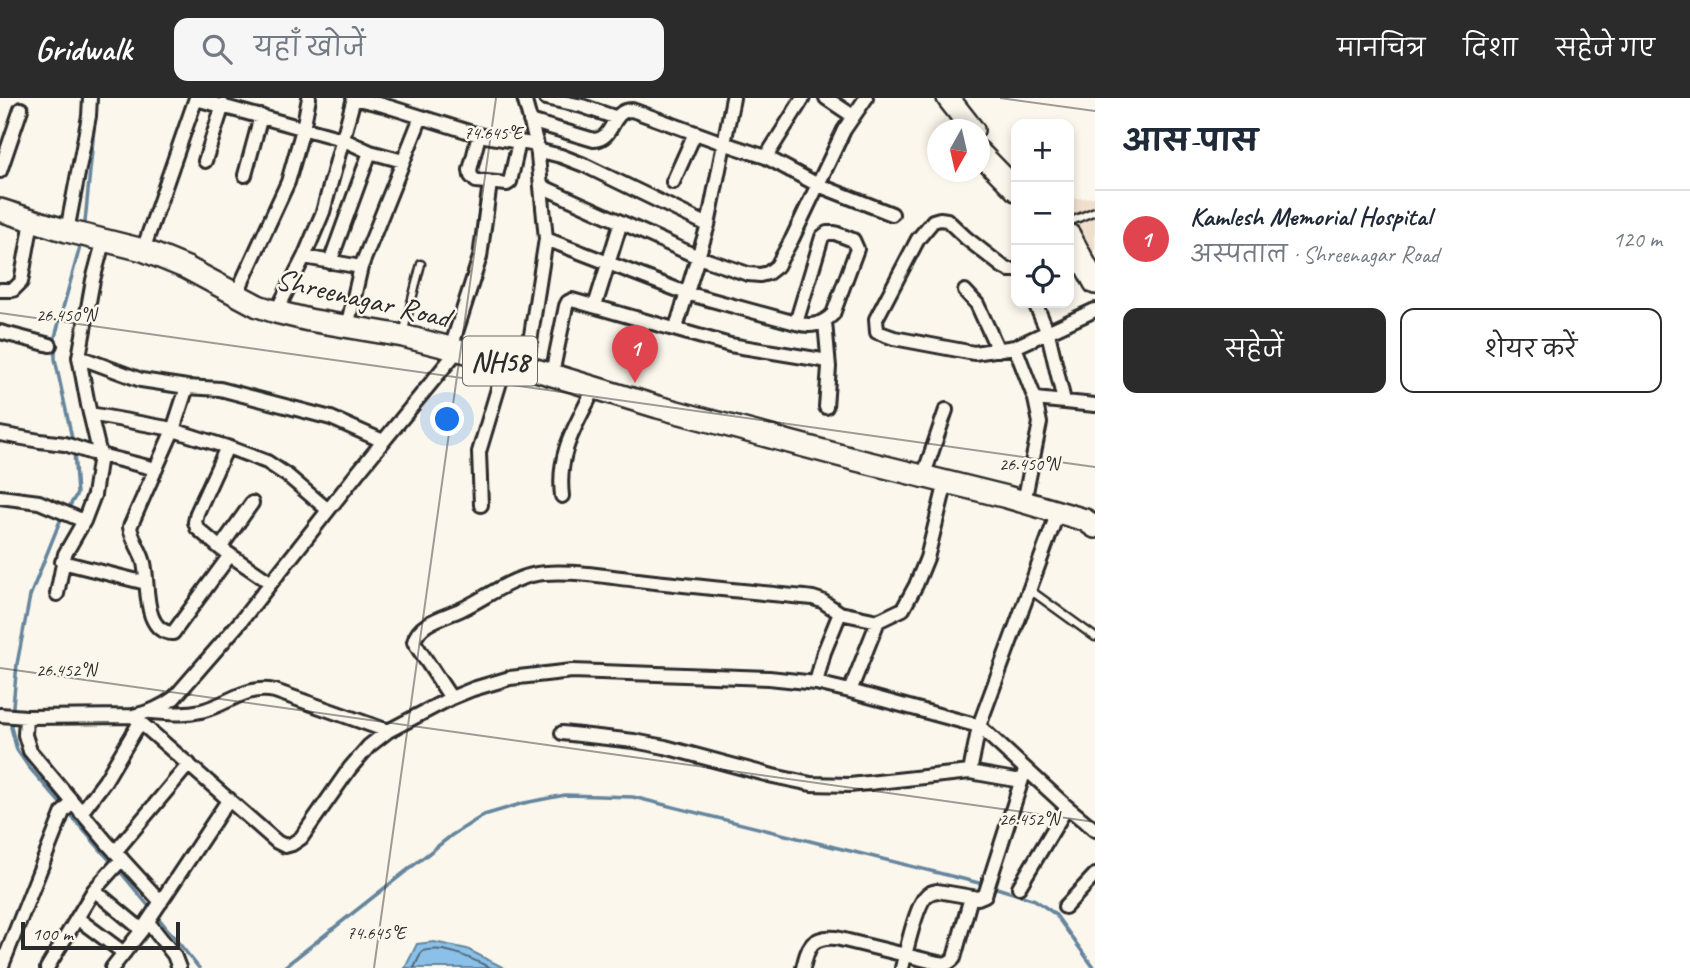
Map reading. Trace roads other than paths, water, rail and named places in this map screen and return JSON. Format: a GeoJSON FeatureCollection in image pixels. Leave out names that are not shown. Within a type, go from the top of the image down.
{"type":"FeatureCollection","features":[{"type":"Feature","properties":{"kind":"highway"},"geometry":{"type":"LineString","coordinates":[[935,98],[951,119]]}},
{"type":"Feature","properties":{"kind":"highway"},"geometry":{"type":"LineString","coordinates":[[948,98],[964,119]]}},
{"type":"Feature","properties":{"kind":"highway"},"geometry":{"type":"LineString","coordinates":[[990,149],[1011,171]]}},
{"type":"Feature","properties":{"kind":"highway"},"geometry":{"type":"LineString","coordinates":[[990,163],[1011,185]]}},
{"type":"Feature","properties":{"kind":"highway","name":"Shreenagar Road"},"geometry":{"type":"LineString","coordinates":[[0,210],[67,231],[143,250],[187,268],[257,306],[276,312],[402,336],[516,364],[658,407],[1016,500]]}},
{"type":"Feature","properties":{"kind":"highway"},"geometry":{"type":"LineString","coordinates":[[1072,245],[1095,283]]}},
{"type":"Feature","properties":{"kind":"highway","name":"NH58"},"geometry":{"type":"LineString","coordinates":[[1016,500],[1092,522]]}},
{"type":"Feature","properties":{"kind":"street"},"geometry":{"type":"LineString","coordinates":[[67,231],[90,98]]}},
{"type":"Feature","properties":{"kind":"street"},"geometry":{"type":"LineString","coordinates":[[143,250],[196,98],[342,139],[370,152],[403,161]]}},
{"type":"Feature","properties":{"kind":"street"},"geometry":{"type":"LineString","coordinates":[[236,295],[288,182],[309,98]]}},
{"type":"Feature","properties":{"kind":"street"},"geometry":{"type":"LineString","coordinates":[[276,312],[323,212],[354,98],[384,102],[479,135],[519,142],[561,156],[708,225]]}},
{"type":"Feature","properties":{"kind":"street"},"geometry":{"type":"LineString","coordinates":[[481,505],[479,452],[516,364],[546,239],[537,148],[524,98]]}},
{"type":"Feature","properties":{"kind":"street"},"geometry":{"type":"LineString","coordinates":[[546,98],[617,118]]}},
{"type":"Feature","properties":{"kind":"street"},"geometry":{"type":"LineString","coordinates":[[676,328],[708,225],[733,98]]}},
{"type":"Feature","properties":{"kind":"street"},"geometry":{"type":"LineString","coordinates":[[826,98],[853,116]]}},
{"type":"Feature","properties":{"kind":"street"},"geometry":{"type":"LineString","coordinates":[[541,186],[698,257],[748,274],[760,275],[777,266],[844,130],[866,98]]}},
{"type":"Feature","properties":{"kind":"street"},"geometry":{"type":"LineString","coordinates":[[766,156],[800,99]]}},
{"type":"Feature","properties":{"kind":"street"},"geometry":{"type":"LineString","coordinates":[[205,161],[223,105]]}},
{"type":"Feature","properties":{"kind":"street"},"geometry":{"type":"LineString","coordinates":[[0,171],[21,109]]}},
{"type":"Feature","properties":{"kind":"street"},"geometry":{"type":"LineString","coordinates":[[530,121],[600,140],[625,110],[632,110],[723,144],[766,156],[818,185],[892,214]]}},
{"type":"Feature","properties":{"kind":"street"},"geometry":{"type":"LineString","coordinates":[[244,175],[261,116]]}},
{"type":"Feature","properties":{"kind":"street"},"geometry":{"type":"LineString","coordinates":[[347,327],[361,267],[421,117]]}},
{"type":"Feature","properties":{"kind":"street"},"geometry":{"type":"LineString","coordinates":[[673,181],[695,133]]}},
{"type":"Feature","properties":{"kind":"street"},"geometry":{"type":"LineString","coordinates":[[479,135],[471,176],[476,181],[510,182],[519,142]]}},
{"type":"Feature","properties":{"kind":"street"},"geometry":{"type":"LineString","coordinates":[[330,262],[370,152]]}},
{"type":"Feature","properties":{"kind":"street"},"geometry":{"type":"LineString","coordinates":[[1,968],[71,808],[105,781],[141,717],[174,698],[241,621],[454,349],[480,257],[489,183]]}},
{"type":"Feature","properties":{"kind":"street"},"geometry":{"type":"LineString","coordinates":[[1011,270],[1003,267],[947,220],[933,221],[918,239],[876,319],[877,332],[894,338],[974,353],[1015,347],[1095,310]]}},
{"type":"Feature","properties":{"kind":"street"},"geometry":{"type":"LineString","coordinates":[[0,290],[13,290],[21,282],[32,221]]}},
{"type":"Feature","properties":{"kind":"street"},"geometry":{"type":"LineString","coordinates":[[595,306],[621,222]]}},
{"type":"Feature","properties":{"kind":"street"},"geometry":{"type":"LineString","coordinates":[[546,239],[686,293],[803,325],[825,322],[833,314],[857,249],[853,240],[831,232],[822,237],[796,323]]}},
{"type":"Feature","properties":{"kind":"street"},"geometry":{"type":"LineString","coordinates":[[57,594],[62,562],[84,521],[94,495],[96,454],[79,357],[93,280],[104,239]]}},
{"type":"Feature","properties":{"kind":"street"},"geometry":{"type":"LineString","coordinates":[[304,257],[361,267]]}},
{"type":"Feature","properties":{"kind":"street"},"geometry":{"type":"LineString","coordinates":[[965,291],[977,304],[998,350]]}},
{"type":"Feature","properties":{"kind":"street"},"geometry":{"type":"LineString","coordinates":[[552,374],[568,302],[575,300],[730,345],[828,361]]}},
{"type":"Feature","properties":{"kind":"street"},"geometry":{"type":"LineString","coordinates":[[1037,308],[1048,333],[1064,401]]}},
{"type":"Feature","properties":{"kind":"street"},"geometry":{"type":"LineString","coordinates":[[825,322],[829,381],[826,407]]}},
{"type":"Feature","properties":{"kind":"street"},"geometry":{"type":"LineString","coordinates":[[0,332],[50,345]]}},
{"type":"Feature","properties":{"kind":"street"},"geometry":{"type":"LineString","coordinates":[[1015,347],[1035,399],[1040,423],[1016,500]]}},
{"type":"Feature","properties":{"kind":"street"},"geometry":{"type":"LineString","coordinates":[[79,357],[141,380],[220,390],[331,418],[383,441]]}},
{"type":"Feature","properties":{"kind":"street"},"geometry":{"type":"LineString","coordinates":[[187,387],[173,430],[130,527],[131,536],[145,567],[152,618],[166,632],[173,633],[225,551],[251,503]]}},
{"type":"Feature","properties":{"kind":"street"},"geometry":{"type":"LineString","coordinates":[[562,496],[559,477],[568,441],[595,387]]}},
{"type":"Feature","properties":{"kind":"street"},"geometry":{"type":"LineString","coordinates":[[1035,399],[1095,405]]}},
{"type":"Feature","properties":{"kind":"street"},"geometry":{"type":"LineString","coordinates":[[923,477],[946,410]]}},
{"type":"Feature","properties":{"kind":"street"},"geometry":{"type":"LineString","coordinates":[[90,414],[173,430],[268,462],[328,510]]}},
{"type":"Feature","properties":{"kind":"street"},"geometry":{"type":"LineString","coordinates":[[0,434],[65,444],[156,469]]}},
{"type":"Feature","properties":{"kind":"street"},"geometry":{"type":"LineString","coordinates":[[226,447],[195,522],[197,528],[225,551],[271,583]]}},
{"type":"Feature","properties":{"kind":"street"},"geometry":{"type":"LineString","coordinates":[[450,698],[414,642],[421,628],[530,575],[549,572],[595,575],[813,598],[840,613],[878,621],[903,609],[916,584],[927,558],[946,482]]}},
{"type":"Feature","properties":{"kind":"street"},"geometry":{"type":"LineString","coordinates":[[0,498],[39,502],[84,521]]}},
{"type":"Feature","properties":{"kind":"street"},"geometry":{"type":"LineString","coordinates":[[970,772],[979,726],[1058,512]]}},
{"type":"Feature","properties":{"kind":"street"},"geometry":{"type":"LineString","coordinates":[[62,562],[146,583]]}},
{"type":"Feature","properties":{"kind":"street"},"geometry":{"type":"LineString","coordinates":[[816,683],[824,652],[840,613]]}},
{"type":"Feature","properties":{"kind":"street"},"geometry":{"type":"LineString","coordinates":[[850,691],[878,621]]}},
{"type":"Feature","properties":{"kind":"street"},"geometry":{"type":"LineString","coordinates":[[141,717],[189,764],[277,842],[285,846],[301,838],[350,768],[369,746],[388,731],[450,698],[510,678],[572,671],[769,678],[816,683],[979,726],[1023,775],[1095,830]]}},
{"type":"Feature","properties":{"kind":"street"},"geometry":{"type":"LineString","coordinates":[[2,715],[141,717],[176,714],[202,710],[251,690],[263,689],[388,731]]}},
{"type":"Feature","properties":{"kind":"street"},"geometry":{"type":"LineString","coordinates":[[23,717],[30,751],[71,808],[119,856],[179,968]]}},
{"type":"Feature","properties":{"kind":"street"},"geometry":{"type":"LineString","coordinates":[[562,733],[665,747],[811,784],[850,785],[970,772],[1023,775]]}},
{"type":"Feature","properties":{"kind":"street"},"geometry":{"type":"LineString","coordinates":[[47,968],[94,890],[189,764]]}},
{"type":"Feature","properties":{"kind":"street"},"geometry":{"type":"LineString","coordinates":[[904,961],[925,896],[937,891],[981,898],[985,895],[1023,775]]}},
{"type":"Feature","properties":{"kind":"street"},"geometry":{"type":"LineString","coordinates":[[111,968],[152,915],[229,799]]}},
{"type":"Feature","properties":{"kind":"street"},"geometry":{"type":"LineString","coordinates":[[1018,887],[1067,807]]}},
{"type":"Feature","properties":{"kind":"street"},"geometry":{"type":"LineString","coordinates":[[1065,907],[1095,876]]}},
{"type":"Feature","properties":{"kind":"street"},"geometry":{"type":"LineString","coordinates":[[94,890],[152,915]]}},
{"type":"Feature","properties":{"kind":"street"},"geometry":{"type":"LineString","coordinates":[[803,968],[810,946],[816,939],[824,937],[836,938],[904,961],[946,964],[951,962],[971,897]]}},
{"type":"Feature","properties":{"kind":"street"},"geometry":{"type":"LineString","coordinates":[[77,918],[124,953]]}},
{"type":"Feature","properties":{"kind":"lane"},"geometry":{"type":"LineString","coordinates":[[1074,219],[1094,211]]}},
{"type":"Feature","properties":{"kind":"lane"},"geometry":{"type":"LineString","coordinates":[[402,336],[421,264]]}},
{"type":"Feature","properties":{"kind":"lane"},"geometry":{"type":"LineString","coordinates":[[1030,590],[1095,637]]}},
{"type":"Feature","properties":{"kind":"water"},"geometry":{"type":"Polygon","coordinates":[[[434,942],[467,949],[504,968],[405,968],[417,944],[434,942]]]}},
{"type":"Feature","properties":{"kind":"waterway"},"geometry":{"type":"LineString","coordinates":[[85,222],[97,98]]}},
{"type":"Feature","properties":{"kind":"waterway"},"geometry":{"type":"LineString","coordinates":[[73,443],[55,359],[55,337],[81,243]]}},
{"type":"Feature","properties":{"kind":"waterway"},"geometry":{"type":"LineString","coordinates":[[67,510],[77,494],[74,451]]}},
{"type":"Feature","properties":{"kind":"waterway"},"geometry":{"type":"LineString","coordinates":[[62,516],[30,596],[17,664],[11,727],[17,750],[28,766],[113,864]]}},
{"type":"Feature","properties":{"kind":"waterway"},"geometry":{"type":"LineString","coordinates":[[283,968],[452,835],[484,815],[565,795],[633,797],[987,885],[1035,900],[1055,914],[1094,968]]}},
{"type":"Feature","properties":{"kind":"waterway"},"geometry":{"type":"LineString","coordinates":[[118,869],[151,909]]}},
{"type":"Feature","properties":{"kind":"waterway"},"geometry":{"type":"LineString","coordinates":[[156,915],[199,968]]}},
{"type":"Feature","properties":{"kind":"place","name":"Kamlesh Memorial Hospital"},"geometry":{"type":"Point","coordinates":[635,383]}}]}
